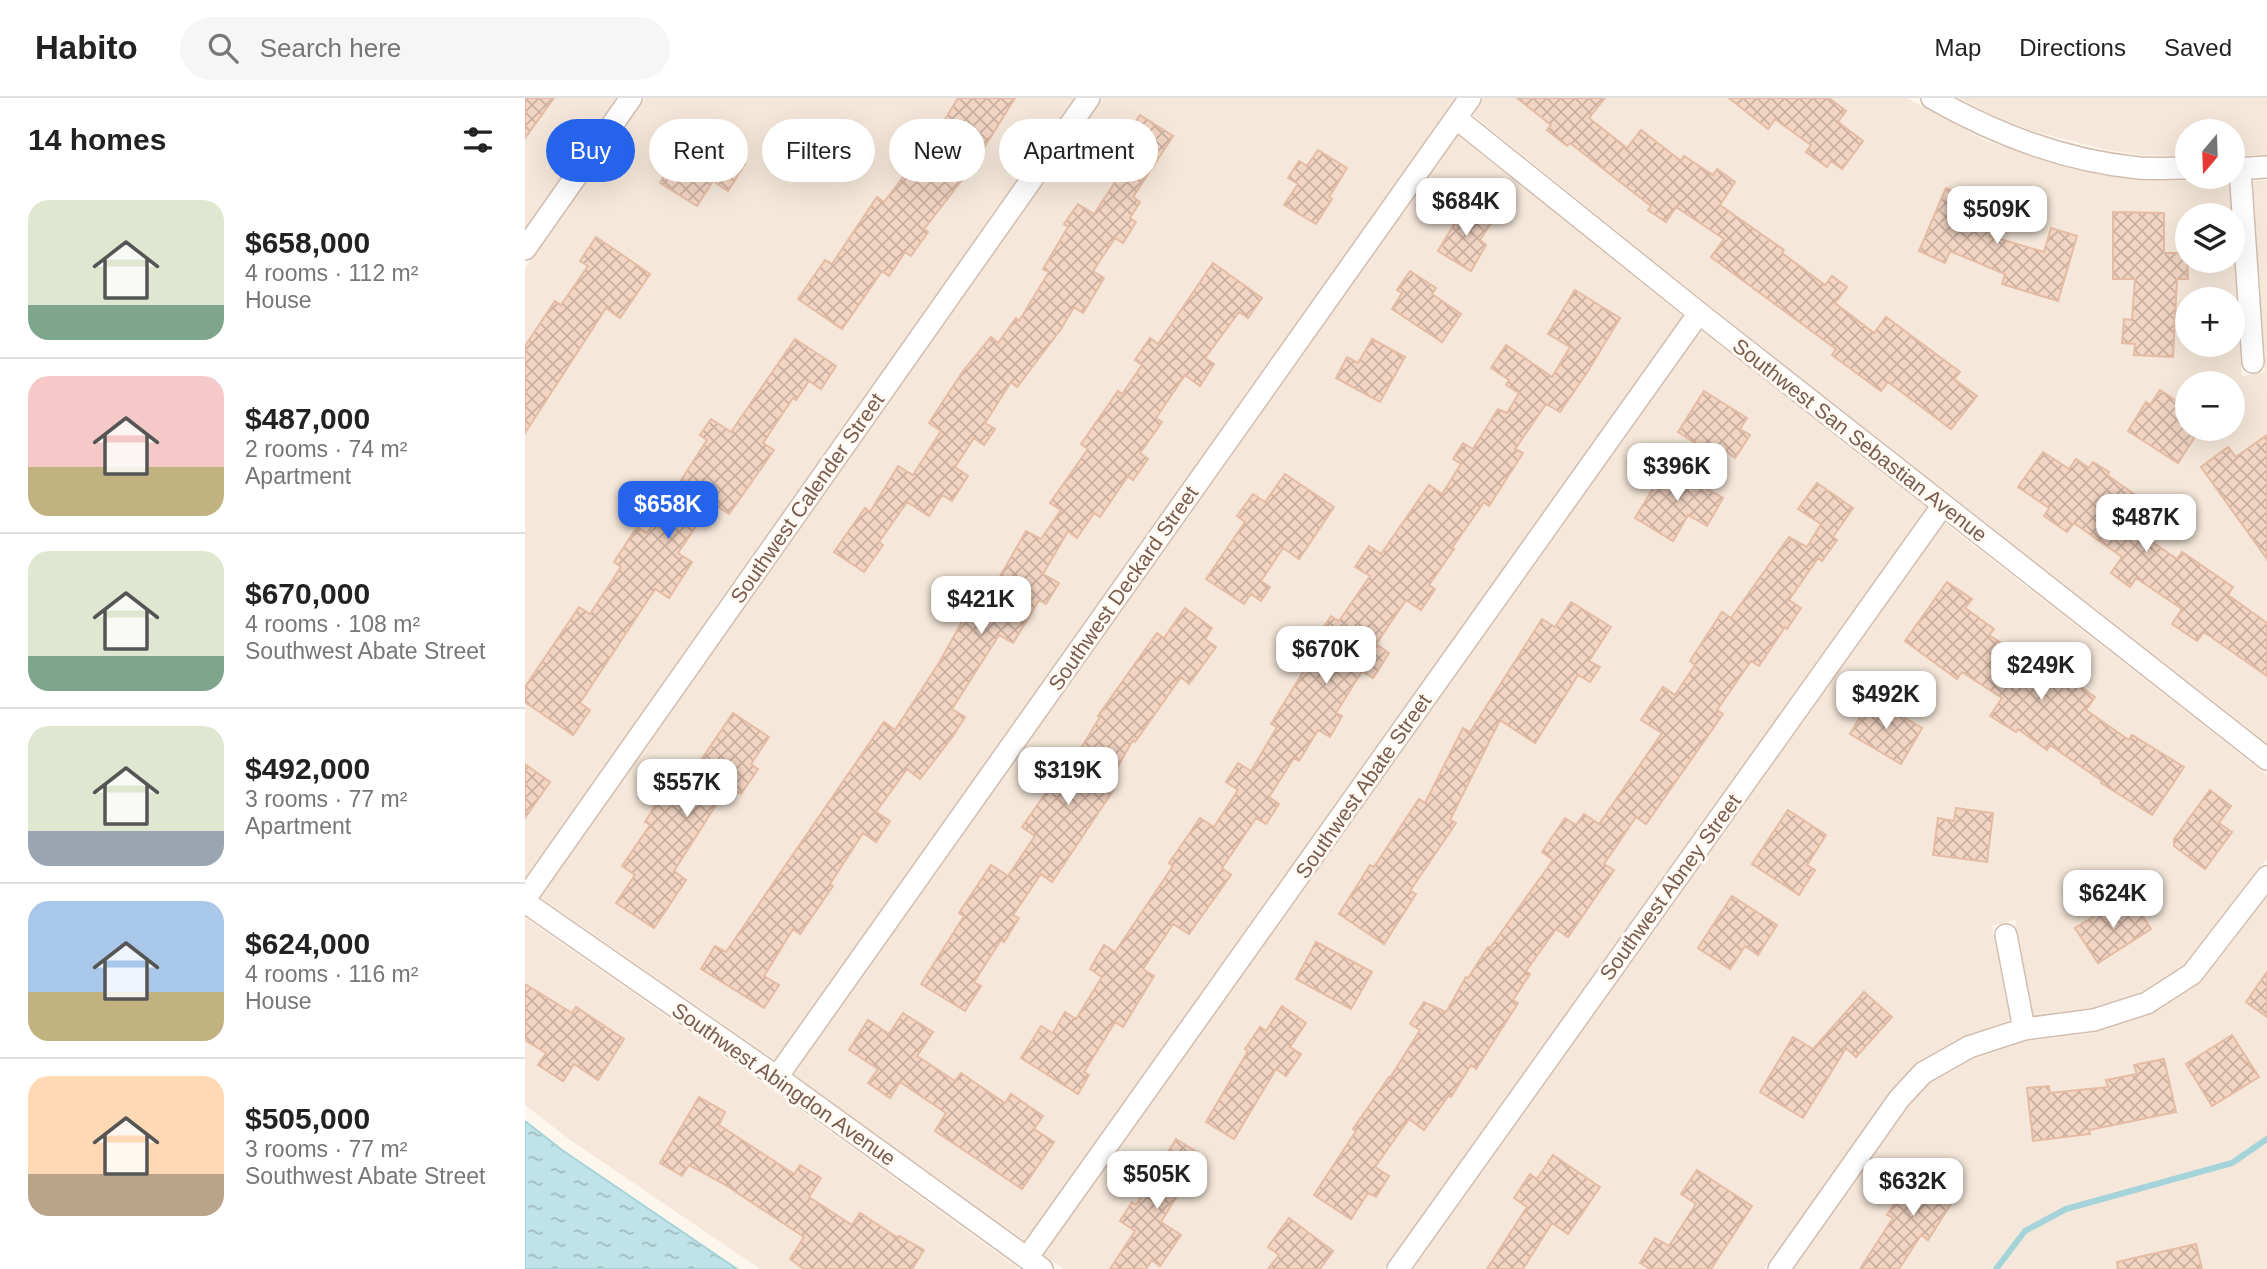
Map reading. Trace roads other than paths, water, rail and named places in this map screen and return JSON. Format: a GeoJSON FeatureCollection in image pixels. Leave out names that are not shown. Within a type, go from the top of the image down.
{"type":"FeatureCollection","features":[{"type":"Feature","properties":{"kind":"street"},"geometry":{"type":"LineString","coordinates":[[525,248],[631,98]]}},
{"type":"Feature","properties":{"kind":"street","name":"Southwest Calender Street"},"geometry":{"type":"LineString","coordinates":[[525,900],[1089,98]]}},
{"type":"Feature","properties":{"kind":"street","name":"Southwest Deckard Street"},"geometry":{"type":"LineString","coordinates":[[777,1077],[1470,98]]}},
{"type":"Feature","properties":{"kind":"street"},"geometry":{"type":"LineString","coordinates":[[1932,98],[1992,130],[2064,153],[2140,168],[2175,168]]}},
{"type":"Feature","properties":{"kind":"street","name":"Southwest San Sebastian Avenue"},"geometry":{"type":"LineString","coordinates":[[1456,118],[1699,313],[2267,759]]}},
{"type":"Feature","properties":{"kind":"street"},"geometry":{"type":"LineString","coordinates":[[2245,168],[2267,167]]}},
{"type":"Feature","properties":{"kind":"street"},"geometry":{"type":"LineString","coordinates":[[2239,189],[2252,362]]}},
{"type":"Feature","properties":{"kind":"street","name":"Southwest Abate Street"},"geometry":{"type":"LineString","coordinates":[[1034,1264],[1699,313]]}},
{"type":"Feature","properties":{"kind":"street","name":"Southwest Abney Street"},"geometry":{"type":"LineString","coordinates":[[1398,1269],[1943,505]]}},
{"type":"Feature","properties":{"kind":"street"},"geometry":{"type":"LineString","coordinates":[[1779,1269],[1899,1099],[1923,1073],[1969,1047],[2024,1028],[2094,1020],[2147,1003],[2192,974],[2267,877]]}},
{"type":"Feature","properties":{"kind":"street","name":"Southwest Abingdon Avenue"},"geometry":{"type":"LineString","coordinates":[[525,900],[777,1077],[1034,1264]]}},
{"type":"Feature","properties":{"kind":"street"},"geometry":{"type":"LineString","coordinates":[[2006,935],[2024,1028]]}},
{"type":"Feature","properties":{"kind":"water"},"geometry":{"type":"Polygon","coordinates":[[[525,1121],[562,1150],[737,1269],[525,1269],[525,1121]]]}},
{"type":"Feature","properties":{"kind":"waterway"},"geometry":{"type":"LineString","coordinates":[[1996,1269],[2025,1231],[2066,1209],[2232,1163],[2267,1139]]}}]}
